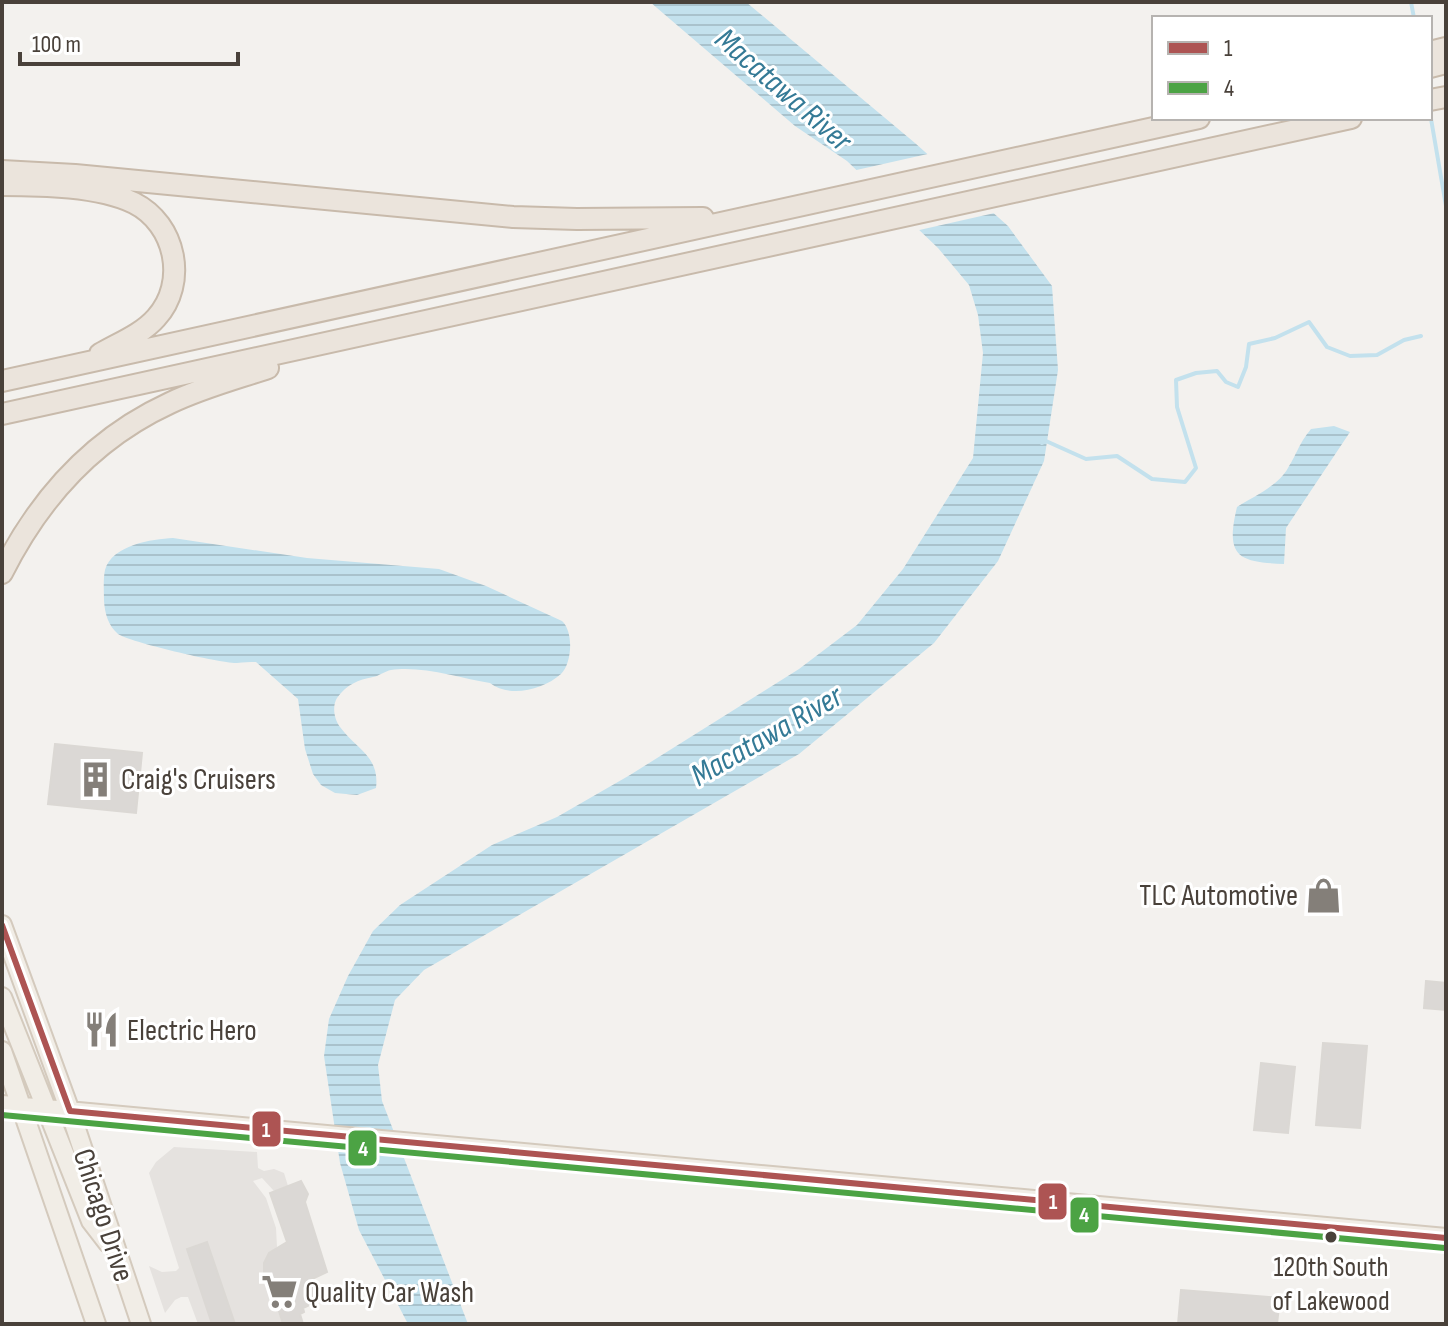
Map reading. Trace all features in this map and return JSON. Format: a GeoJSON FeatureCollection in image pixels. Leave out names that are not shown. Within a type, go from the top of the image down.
{"type":"FeatureCollection","features":[{"type":"Feature","properties":{"kind":"highway"},"geometry":{"type":"LineString","coordinates":[[2,381],[1190,120]]}},
{"type":"Feature","properties":{"kind":"highway"},"geometry":{"type":"LineString","coordinates":[[2,414],[1342,120]]}},
{"type":"Feature","properties":{"kind":"highway"},"geometry":{"type":"LineString","coordinates":[[2,171],[75,175],[513,217],[743,218]]}},
{"type":"Feature","properties":{"kind":"highway"},"geometry":{"type":"LineString","coordinates":[[2,185],[48,186],[120,198],[147,211],[167,235],[175,265],[164,308],[145,328],[82,364]]}},
{"type":"Feature","properties":{"kind":"highway"},"geometry":{"type":"LineString","coordinates":[[2,573],[42,505],[77,467],[114,435],[153,411],[192,394],[364,336]]}},
{"type":"Feature","properties":{"kind":"main road","name":"Chicago Drive"},"geometry":{"type":"LineString","coordinates":[[2,925],[70,1111],[141,1324]]}},
{"type":"Feature","properties":{"kind":"main road"},"geometry":{"type":"LineString","coordinates":[[2,997],[91,1221],[118,1255]]}},
{"type":"Feature","properties":{"kind":"main road","name":"Chicago Drive"},"geometry":{"type":"LineString","coordinates":[[2,1051],[96,1324]]}},
{"type":"Feature","properties":{"kind":"main road"},"geometry":{"type":"LineString","coordinates":[[2,1105],[1446,1238]]}},
{"type":"Feature","properties":{"kind":"shaded area"},"geometry":{"type":"Polygon","coordinates":[[[174,1147],[257,1152],[258,1168],[284,1173],[288,1186],[274,1191],[262,1178],[253,1181],[266,1198],[276,1228],[277,1247],[266,1259],[264,1273],[283,1324],[198,1324],[188,1297],[175,1300],[165,1313],[149,1266],[162,1272],[179,1268],[149,1173],[156,1162],[174,1147]]]}},
{"type":"Feature","properties":{"kind":"water","name":"Macatawa River"},"geometry":{"type":"Polygon","coordinates":[[[650,2],[746,2],[915,143],[1008,226],[1052,286],[1058,370],[1044,461],[998,561],[934,643],[799,754],[424,970],[395,1000],[378,1065],[382,1101],[468,1324],[408,1324],[359,1230],[340,1163],[324,1056],[329,1019],[373,931],[400,905],[492,845],[557,817],[630,775],[799,669],[857,625],[903,569],[973,458],[983,353],[978,315],[969,285],[938,248],[847,161],[795,126],[650,2]]]}},
{"type":"Feature","properties":{"kind":"water"},"geometry":{"type":"Polygon","coordinates":[[[1334,426],[1350,432],[1286,528],[1284,564],[1256,561],[1239,554],[1233,537],[1237,507],[1284,474],[1311,429],[1334,426]]]}},
{"type":"Feature","properties":{"kind":"water"},"geometry":{"type":"Polygon","coordinates":[[[173,538],[307,558],[439,569],[486,586],[562,621],[570,640],[567,663],[554,680],[536,688],[516,691],[415,669],[391,670],[353,683],[337,698],[335,716],[346,735],[371,760],[376,788],[357,795],[335,793],[321,785],[313,774],[305,749],[298,699],[256,662],[228,662],[176,652],[126,638],[112,627],[104,601],[104,574],[109,561],[134,545],[173,538]]]}},
{"type":"Feature","properties":{"kind":"pier"},"geometry":{"type":"Polygon","coordinates":[[[932,153],[999,212],[915,231],[852,171],[932,153]]]}},
{"type":"Feature","properties":{"kind":"building","name":"Craig's Cruisers"},"geometry":{"type":"Polygon","coordinates":[[[55,744],[142,753],[136,813],[48,804],[55,744]]]}},
{"type":"Feature","properties":{"kind":"building"},"geometry":{"type":"Polygon","coordinates":[[[1426,981],[1446,983],[1446,1010],[1424,1008],[1426,981]]]}},
{"type":"Feature","properties":{"kind":"building"},"geometry":{"type":"Polygon","coordinates":[[[1323,1043],[1367,1046],[1360,1128],[1316,1125],[1323,1043]]]}},
{"type":"Feature","properties":{"kind":"building"},"geometry":{"type":"Polygon","coordinates":[[[1261,1063],[1295,1067],[1288,1133],[1254,1130],[1261,1063]]]}},
{"type":"Feature","properties":{"kind":"building"},"geometry":{"type":"Polygon","coordinates":[[[301,1181],[308,1194],[305,1202],[327,1272],[312,1279],[318,1294],[314,1303],[303,1308],[304,1312],[300,1314],[303,1324],[283,1324],[264,1273],[264,1263],[269,1253],[287,1242],[270,1193],[301,1181]]]}},
{"type":"Feature","properties":{"kind":"building"},"geometry":{"type":"Polygon","coordinates":[[[207,1242],[235,1324],[212,1324],[187,1249],[207,1242]]]}},
{"type":"Feature","properties":{"kind":"building"},"geometry":{"type":"Polygon","coordinates":[[[1181,1290],[1280,1298],[1277,1324],[1178,1324],[1181,1290]]]}},
{"type":"Feature","properties":{"kind":"waterway"},"geometry":{"type":"LineString","coordinates":[[1411,2],[1414,16]]}},
{"type":"Feature","properties":{"kind":"waterway"},"geometry":{"type":"LineString","coordinates":[[1431,120],[1446,206]]}},
{"type":"Feature","properties":{"kind":"waterway"},"geometry":{"type":"LineString","coordinates":[[1042,443],[1046,441],[1086,459],[1117,456],[1152,479],[1185,482],[1196,468],[1177,407],[1176,380],[1196,373],[1217,371],[1226,382],[1238,387],[1246,367],[1249,344],[1275,338],[1309,322],[1327,347],[1350,356],[1377,355],[1404,340],[1421,336]]}},
{"type":"Feature","properties":{"kind":"transit line","name":"1"},"geometry":{"type":"LineString","coordinates":[[2,925],[70,1111],[1446,1238]]}},
{"type":"Feature","properties":{"kind":"transit line","name":"4"},"geometry":{"type":"LineString","coordinates":[[2,1115],[1445,1248]]}},
{"type":"Feature","properties":{"kind":"place","name":"Craig's Cruisers"},"geometry":{"type":"Point","coordinates":[95,779]}},
{"type":"Feature","properties":{"kind":"place","name":"TLC Automotive"},"geometry":{"type":"Point","coordinates":[1324,895]}},
{"type":"Feature","properties":{"kind":"place","name":"Electric Hero"},"geometry":{"type":"Point","coordinates":[101,1030]}},
{"type":"Feature","properties":{"kind":"place","name":"120th South of Lakewood"},"geometry":{"type":"Point","coordinates":[1331,1237]}},
{"type":"Feature","properties":{"kind":"place","name":"Quality Car Wash"},"geometry":{"type":"Point","coordinates":[279,1292]}}]}
